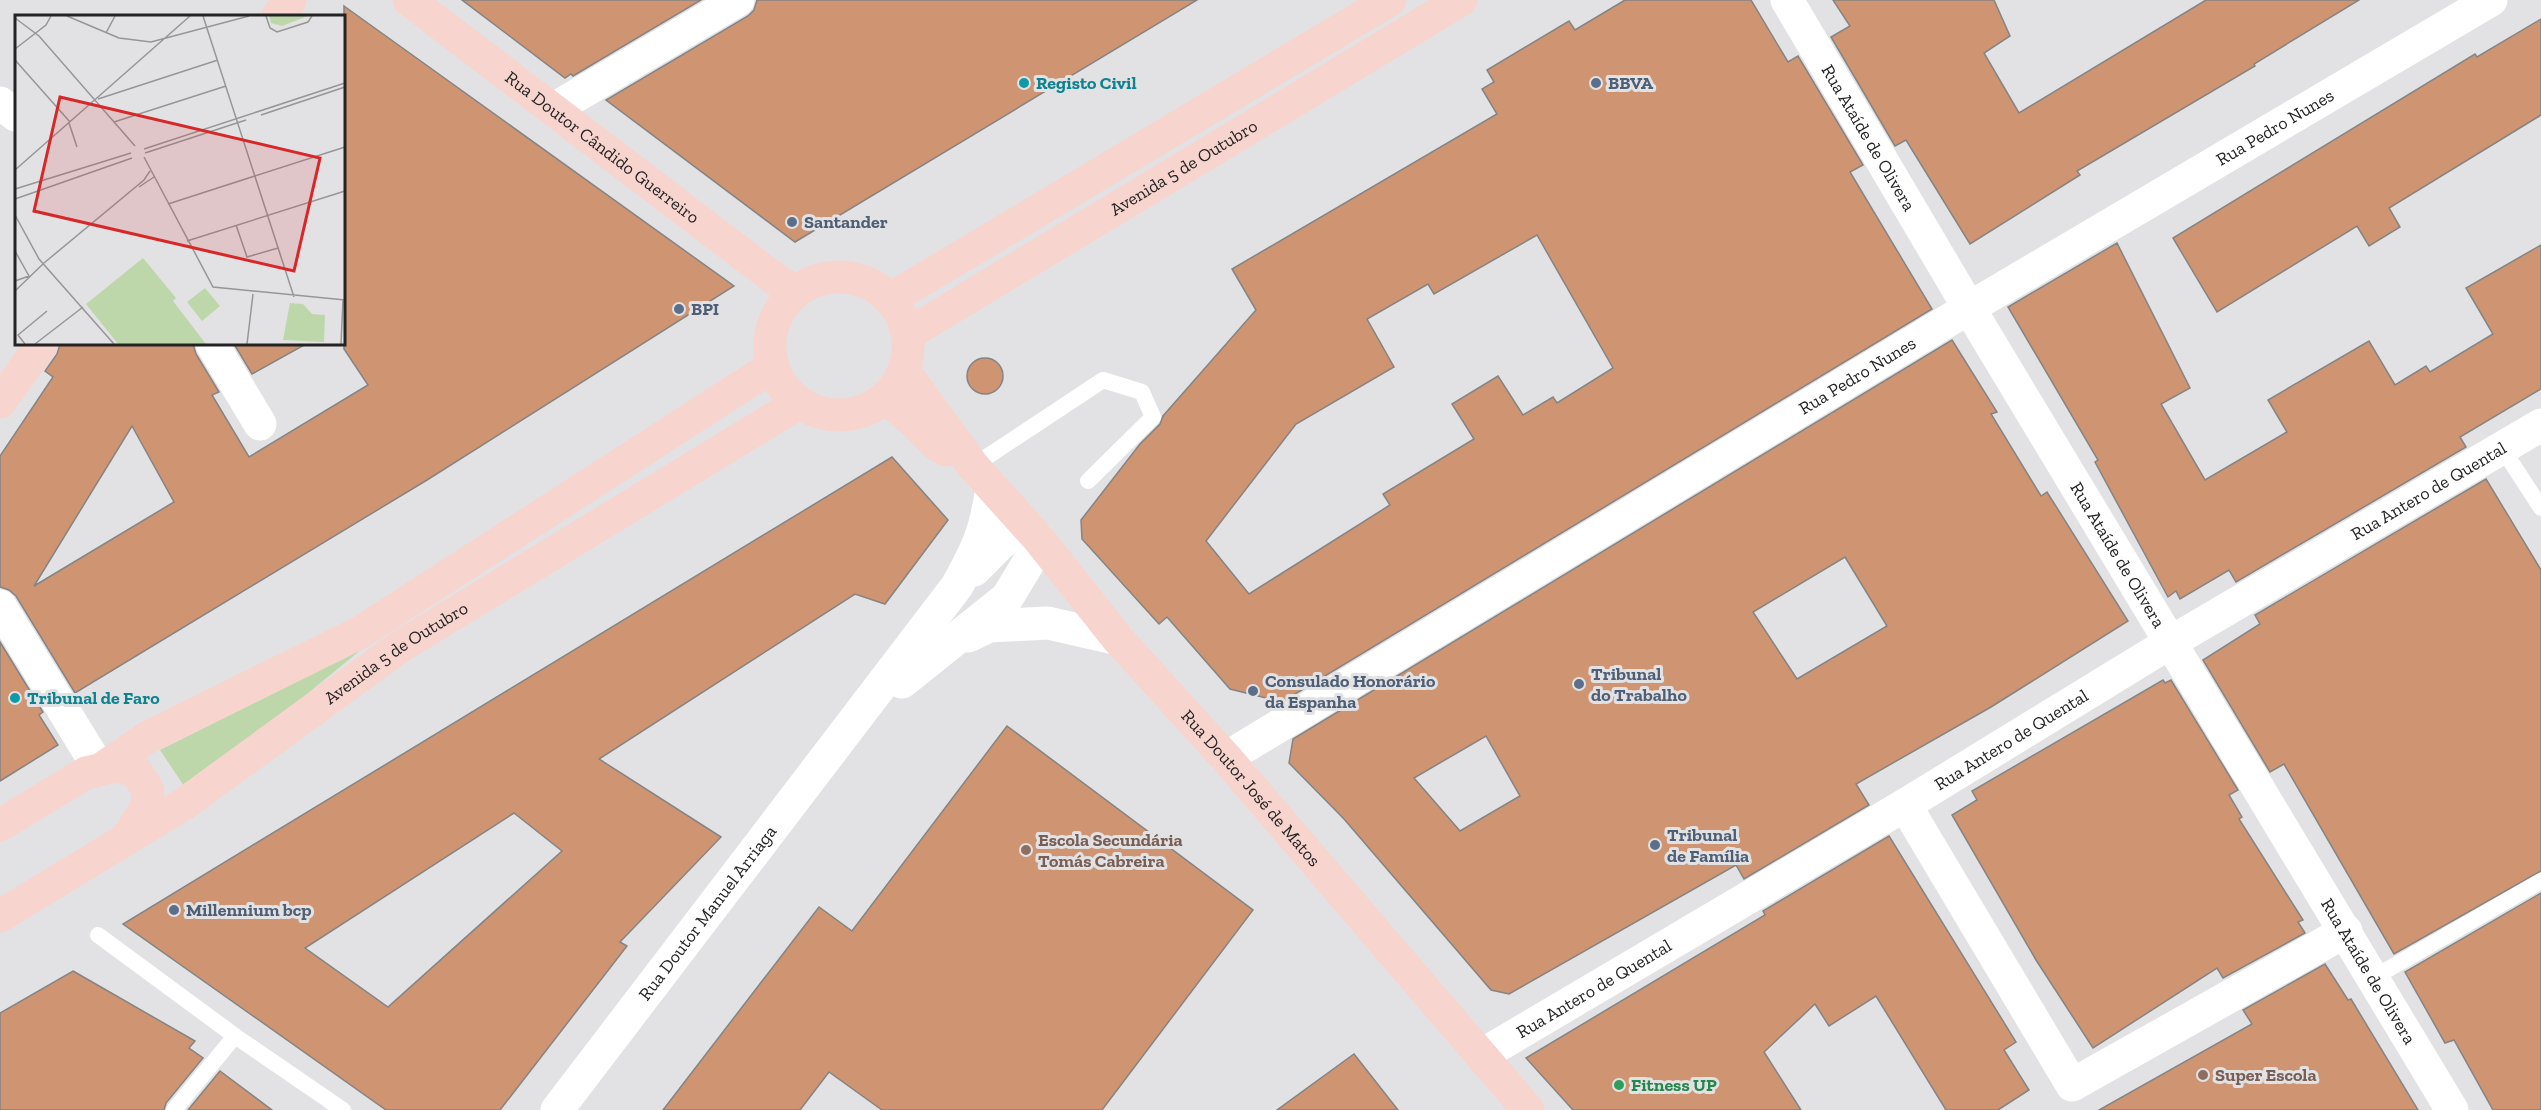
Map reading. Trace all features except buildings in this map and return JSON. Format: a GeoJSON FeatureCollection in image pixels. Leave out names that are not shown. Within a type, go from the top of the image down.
{"type":"FeatureCollection","features":[{"type":"Feature","properties":{"kind":"main road"},"geometry":{"type":"LineString","coordinates":[[279,15],[290,0]]}},
{"type":"Feature","properties":{"kind":"main road","name":"Rua Doutor Cândido Guerreiro"},"geometry":{"type":"LineString","coordinates":[[409,0],[775,279],[796,292]]}},
{"type":"Feature","properties":{"kind":"main road","name":"Avenida 5 de Outubro"},"geometry":{"type":"LineString","coordinates":[[890,298],[1390,0]]}},
{"type":"Feature","properties":{"kind":"main road","name":"Avenida 5 de Outubro"},"geometry":{"type":"LineString","coordinates":[[908,334],[1461,0]]}},
{"type":"Feature","properties":{"kind":"main road"},"geometry":{"type":"LineString","coordinates":[[833,277],[864,282],[890,298],[901,315],[908,334],[908,353],[904,371],[896,386],[885,398],[865,410],[843,415],[820,412],[799,403],[783,386],[773,366],[770,348],[772,329],[779,313],[796,292],[813,282],[833,277]]}},
{"type":"Feature","properties":{"kind":"main road"},"geometry":{"type":"LineString","coordinates":[[0,402],[41,345]]}},
{"type":"Feature","properties":{"kind":"main road","name":"Avenida 5 de Outubro"},"geometry":{"type":"LineString","coordinates":[[0,825],[86,773],[100,770],[148,737],[359,633],[773,366]]}},
{"type":"Feature","properties":{"kind":"main road","name":"Rua Doutor José de Matos"},"geometry":{"type":"LineString","coordinates":[[904,371],[982,476],[1033,533],[1118,639],[1226,758],[1528,1110]]}},
{"type":"Feature","properties":{"kind":"main road","name":"Rua Doutor José de Matos"},"geometry":{"type":"LineString","coordinates":[[885,398],[911,419],[936,444],[982,476]]}},
{"type":"Feature","properties":{"kind":"main road","name":"Avenida 5 de Outubro"},"geometry":{"type":"LineString","coordinates":[[0,916],[183,804],[401,646],[799,403]]}},
{"type":"Feature","properties":{"kind":"main road"},"geometry":{"type":"LineString","coordinates":[[100,770],[113,766],[135,770],[148,790],[147,807],[126,839]]}},
{"type":"Feature","properties":{"kind":"street"},"geometry":{"type":"LineString","coordinates":[[554,109],[738,0]]}},
{"type":"Feature","properties":{"kind":"street","name":"Rua Ataíde de Olivera"},"geometry":{"type":"LineString","coordinates":[[1787,0],[2452,1110]]}},
{"type":"Feature","properties":{"kind":"street","name":"Rua Pedro Nunes"},"geometry":{"type":"LineString","coordinates":[[1226,758],[1970,308],[2491,0]]}},
{"type":"Feature","properties":{"kind":"street"},"geometry":{"type":"LineString","coordinates":[[0,103],[15,114]]}},
{"type":"Feature","properties":{"kind":"street"},"geometry":{"type":"LineString","coordinates":[[213,345],[260,424]]}},
{"type":"Feature","properties":{"kind":"street","name":"Rua Antero de Quental"},"geometry":{"type":"LineString","coordinates":[[1482,1055],[1905,805],[2171,642],[2541,425]]}},
{"type":"Feature","properties":{"kind":"street","name":"Rua Doutor Manuel Arriaga"},"geometry":{"type":"LineString","coordinates":[[557,1110],[859,718],[957,586],[980,546],[988,517],[982,476]]}},
{"type":"Feature","properties":{"kind":"street","name":"Rua Doutor Manuel Arriaga"},"geometry":{"type":"LineString","coordinates":[[859,718],[940,650],[1007,598],[1030,560],[1033,533],[1002,542],[957,586]]}},
{"type":"Feature","properties":{"kind":"street"},"geometry":{"type":"LineString","coordinates":[[0,606],[100,770]]}},
{"type":"Feature","properties":{"kind":"street","name":"Rua Doutor Manuel Arriaga"},"geometry":{"type":"LineString","coordinates":[[940,650],[989,626],[1001,625],[1048,623],[1118,639]]}},
{"type":"Feature","properties":{"kind":"street"},"geometry":{"type":"LineString","coordinates":[[1905,805],[2072,1084],[2346,931]]}},
{"type":"Feature","properties":{"kind":"lane"},"geometry":{"type":"LineString","coordinates":[[982,476],[1103,380],[1142,392],[1154,417],[1088,481]]}},
{"type":"Feature","properties":{"kind":"lane"},"geometry":{"type":"LineString","coordinates":[[2502,448],[2541,508]]}},
{"type":"Feature","properties":{"kind":"lane"},"geometry":{"type":"LineString","coordinates":[[2373,978],[2541,881]]}},
{"type":"Feature","properties":{"kind":"lane"},"geometry":{"type":"LineString","coordinates":[[98,935],[235,1036],[343,1110]]}},
{"type":"Feature","properties":{"kind":"lane"},"geometry":{"type":"LineString","coordinates":[[174,1110],[235,1036]]}},
{"type":"Feature","properties":{"kind":"green space"},"geometry":{"type":"Polygon","coordinates":[[[362,649],[302,698],[184,786],[160,750],[362,649]]]}},
{"type":"Feature","properties":{"kind":"place","name":"Registo Civil"},"geometry":{"type":"Point","coordinates":[1024,83]}},
{"type":"Feature","properties":{"kind":"place","name":"BBVA"},"geometry":{"type":"Point","coordinates":[1596,83]}},
{"type":"Feature","properties":{"kind":"place","name":"Santander"},"geometry":{"type":"Point","coordinates":[792,222]}},
{"type":"Feature","properties":{"kind":"place","name":"BPI"},"geometry":{"type":"Point","coordinates":[679,309]}},
{"type":"Feature","properties":{"kind":"place","name":"Tribunal do Trabalho"},"geometry":{"type":"Point","coordinates":[1579,684]}},
{"type":"Feature","properties":{"kind":"place","name":"Consulado Honorário da Espanha"},"geometry":{"type":"Point","coordinates":[1253,691]}},
{"type":"Feature","properties":{"kind":"place","name":"Tribunal de Faro"},"geometry":{"type":"Point","coordinates":[15,698]}},
{"type":"Feature","properties":{"kind":"place","name":"Tribunal de Família"},"geometry":{"type":"Point","coordinates":[1655,845]}},
{"type":"Feature","properties":{"kind":"place","name":"Escola Secundária Tomás Cabreira"},"geometry":{"type":"Point","coordinates":[1026,850]}},
{"type":"Feature","properties":{"kind":"place","name":"Millennium bcp"},"geometry":{"type":"Point","coordinates":[174,910]}},
{"type":"Feature","properties":{"kind":"place","name":"Super Escola"},"geometry":{"type":"Point","coordinates":[2203,1075]}},
{"type":"Feature","properties":{"kind":"place","name":"Fitness UP"},"geometry":{"type":"Point","coordinates":[1619,1085]}}]}
